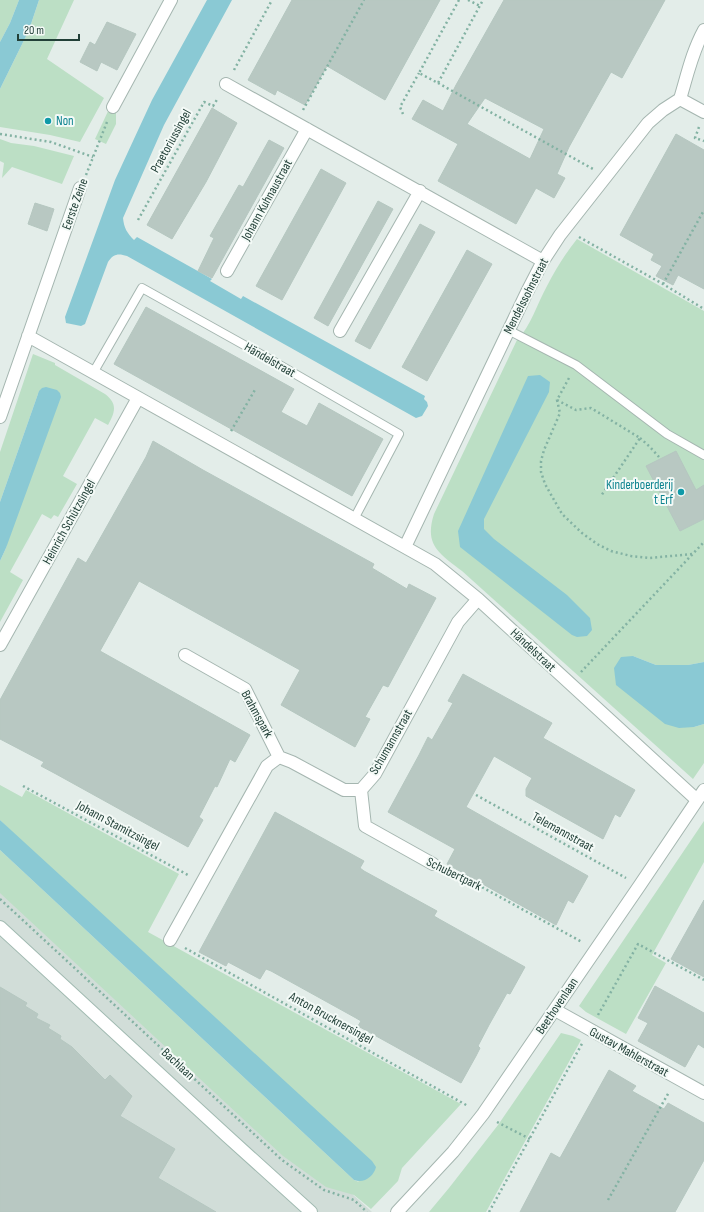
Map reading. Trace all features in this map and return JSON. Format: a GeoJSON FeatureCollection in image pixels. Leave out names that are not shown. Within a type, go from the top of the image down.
{"type":"FeatureCollection","features":[{"type":"Feature","properties":{"kind":"street"},"geometry":{"type":"LineString","coordinates":[[113,107],[171,0]]}},
{"type":"Feature","properties":{"kind":"street"},"geometry":{"type":"LineString","coordinates":[[703,116],[680,99],[688,69],[698,41],[704,30]]}},
{"type":"Feature","properties":{"kind":"street"},"geometry":{"type":"LineString","coordinates":[[226,84],[544,261]]}},
{"type":"Feature","properties":{"kind":"street","name":"Mendelssohnstraat"},"geometry":{"type":"LineString","coordinates":[[405,547],[508,330],[544,261],[564,229],[648,123],[663,110],[680,99]]}},
{"type":"Feature","properties":{"kind":"street","name":"Johann Kuhnaustraat"},"geometry":{"type":"LineString","coordinates":[[227,271],[307,129]]}},
{"type":"Feature","properties":{"kind":"street","name":"Eerste Zeine"},"geometry":{"type":"LineString","coordinates":[[0,417],[80,188]]}},
{"type":"Feature","properties":{"kind":"street"},"geometry":{"type":"LineString","coordinates":[[340,331],[420,192]]}},
{"type":"Feature","properties":{"kind":"street","name":"Händelstraat"},"geometry":{"type":"LineString","coordinates":[[28,336],[435,564],[478,599],[570,684],[701,795]]}},
{"type":"Feature","properties":{"kind":"street","name":"Heinrich Schützsingel"},"geometry":{"type":"LineString","coordinates":[[0,645],[138,398]]}},
{"type":"Feature","properties":{"kind":"street","name":"Schumannstraat"},"geometry":{"type":"LineString","coordinates":[[361,790],[375,774],[458,622],[478,599]]}},
{"type":"Feature","properties":{"kind":"street","name":"Brahmspark"},"geometry":{"type":"LineString","coordinates":[[185,655],[245,689],[279,757]]}},
{"type":"Feature","properties":{"kind":"street"},"geometry":{"type":"LineString","coordinates":[[170,940],[268,766],[279,757],[292,762],[344,790],[361,790]]}},
{"type":"Feature","properties":{"kind":"street","name":"Schubertpark"},"geometry":{"type":"LineString","coordinates":[[361,790],[365,826],[433,864]]}},
{"type":"Feature","properties":{"kind":"street","name":"Beethovenlaan"},"geometry":{"type":"LineString","coordinates":[[397,1212],[453,1152],[483,1114],[701,795]]}},
{"type":"Feature","properties":{"kind":"street","name":"Bachlaan"},"geometry":{"type":"LineString","coordinates":[[0,927],[311,1212]]}},
{"type":"Feature","properties":{"kind":"street","name":"Gustav Mahlerstraat"},"geometry":{"type":"LineString","coordinates":[[555,1010],[704,1093]]}},
{"type":"Feature","properties":{"kind":"lane","name":"Händelstraat"},"geometry":{"type":"LineString","coordinates":[[94,372],[142,288],[271,360],[399,434],[354,519]]}},
{"type":"Feature","properties":{"kind":"lane"},"geometry":{"type":"LineString","coordinates":[[508,330],[576,366],[667,434],[704,455]]}},
{"type":"Feature","properties":{"kind":"path","name":"Praetoriussingel"},"geometry":{"type":"LineString","coordinates":[[138,220],[204,102],[213,106],[272,0]]}},
{"type":"Feature","properties":{"kind":"path"},"geometry":{"type":"LineString","coordinates":[[296,123],[364,0]]}},
{"type":"Feature","properties":{"kind":"path"},"geometry":{"type":"LineString","coordinates":[[403,114],[400,107],[459,0]]}},
{"type":"Feature","properties":{"kind":"path"},"geometry":{"type":"LineString","coordinates":[[468,0],[480,6]]}},
{"type":"Feature","properties":{"kind":"path"},"geometry":{"type":"LineString","coordinates":[[438,83],[484,0]]}},
{"type":"Feature","properties":{"kind":"path"},"geometry":{"type":"LineString","coordinates":[[419,73],[606,176]]}},
{"type":"Feature","properties":{"kind":"path","name":"Eerste Zeine"},"geometry":{"type":"LineString","coordinates":[[80,188],[113,107]]}},
{"type":"Feature","properties":{"kind":"path"},"geometry":{"type":"LineString","coordinates":[[703,116],[695,138],[704,141]]}},
{"type":"Feature","properties":{"kind":"path"},"geometry":{"type":"LineString","coordinates":[[0,134],[51,142],[93,157]]}},
{"type":"Feature","properties":{"kind":"path"},"geometry":{"type":"LineString","coordinates":[[663,284],[704,210]]}},
{"type":"Feature","properties":{"kind":"path"},"geometry":{"type":"LineString","coordinates":[[564,229],[663,284],[704,309]]}},
{"type":"Feature","properties":{"kind":"path"},"geometry":{"type":"LineString","coordinates":[[576,366],[557,400],[560,414],[544,450],[541,461],[541,472],[545,484],[562,514],[582,533],[597,544],[611,551],[631,556],[649,558],[693,554]]}},
{"type":"Feature","properties":{"kind":"path"},"geometry":{"type":"LineString","coordinates":[[223,445],[256,388]]}},
{"type":"Feature","properties":{"kind":"path"},"geometry":{"type":"LineString","coordinates":[[557,400],[576,410],[591,408],[640,438],[659,457]]}},
{"type":"Feature","properties":{"kind":"path"},"geometry":{"type":"LineString","coordinates":[[601,496],[640,438]]}},
{"type":"Feature","properties":{"kind":"path"},"geometry":{"type":"LineString","coordinates":[[570,684],[704,542]]}},
{"type":"Feature","properties":{"kind":"path","name":"Johann Stamitzsingel"},"geometry":{"type":"LineString","coordinates":[[23,786],[202,883]]}},
{"type":"Feature","properties":{"kind":"path","name":"Telemannstraat"},"geometry":{"type":"LineString","coordinates":[[476,795],[640,886]]}},
{"type":"Feature","properties":{"kind":"path","name":"Schubertpark"},"geometry":{"type":"LineString","coordinates":[[433,864],[442,865],[596,949]]}},
{"type":"Feature","properties":{"kind":"path","name":"Bachlaan"},"geometry":{"type":"LineString","coordinates":[[0,899],[282,1160],[324,1190],[354,1200],[367,1212]]}},
{"type":"Feature","properties":{"kind":"path","name":"Anton Brucknersingel"},"geometry":{"type":"LineString","coordinates":[[170,940],[530,1139]]}},
{"type":"Feature","properties":{"kind":"path"},"geometry":{"type":"LineString","coordinates":[[489,1212],[638,944],[704,980]]}},
{"type":"Feature","properties":{"kind":"path"},"geometry":{"type":"LineString","coordinates":[[608,1200],[677,1078]]}},
{"type":"Feature","properties":{"kind":"shaded area"},"geometry":{"type":"Polygon","coordinates":[[[0,874],[372,1212],[0,1212],[0,874]]]}},
{"type":"Feature","properties":{"kind":"green space"},"geometry":{"type":"Polygon","coordinates":[[[0,0],[19,0],[10,23],[0,42],[0,0]]]}},
{"type":"Feature","properties":{"kind":"green space"},"geometry":{"type":"Polygon","coordinates":[[[39,0],[74,0],[47,59],[104,98],[80,142],[50,135],[0,127],[0,89],[29,30],[39,0]]]}},
{"type":"Feature","properties":{"kind":"green space"},"geometry":{"type":"Polygon","coordinates":[[[110,107],[116,109],[116,124],[106,144],[95,139],[110,107]]]}},
{"type":"Feature","properties":{"kind":"green space"},"geometry":{"type":"Polygon","coordinates":[[[0,139],[11,143],[34,146],[74,156],[62,184],[12,167],[2,178],[4,163],[0,161],[0,139]]]}},
{"type":"Feature","properties":{"kind":"green space"},"geometry":{"type":"Polygon","coordinates":[[[577,239],[704,311],[704,662],[688,665],[656,665],[633,656],[694,727],[704,724],[704,763],[693,779],[462,571],[440,553],[432,541],[431,525],[434,514],[517,340],[530,322],[543,293],[557,268],[577,239]]]}},
{"type":"Feature","properties":{"kind":"green space"},"geometry":{"type":"Polygon","coordinates":[[[33,354],[55,363],[55,365],[105,394],[114,405],[114,412],[108,425],[95,418],[63,476],[77,484],[58,517],[54,515],[51,519],[42,514],[10,572],[23,580],[0,622],[0,561],[6,548],[39,391],[0,502],[0,452],[33,354]]]}},
{"type":"Feature","properties":{"kind":"green space"},"geometry":{"type":"Polygon","coordinates":[[[0,785],[22,797],[26,790],[179,874],[148,932],[461,1104],[402,1168],[398,1181],[371,1209],[354,1195],[326,1187],[283,1156],[0,893],[0,850],[354,1180],[359,1182],[0,820],[0,785]]]}},
{"type":"Feature","properties":{"kind":"green space"},"geometry":{"type":"Polygon","coordinates":[[[704,821],[704,862],[652,955],[666,963],[626,1034],[586,1012],[579,1006],[704,821]]]}},
{"type":"Feature","properties":{"kind":"green space"},"geometry":{"type":"Polygon","coordinates":[[[561,1033],[581,1040],[486,1212],[429,1212],[498,1125],[561,1033]]]}},
{"type":"Feature","properties":{"kind":"water"},"geometry":{"type":"Polygon","coordinates":[[[19,0],[39,0],[29,30],[0,89],[0,42],[10,23],[19,0]]]}},
{"type":"Feature","properties":{"kind":"water"},"geometry":{"type":"Polygon","coordinates":[[[207,0],[232,0],[164,125],[123,218],[126,230],[134,240],[137,237],[212,279],[210,281],[241,299],[243,296],[425,396],[424,399],[428,406],[422,416],[416,418],[124,255],[118,254],[112,257],[108,262],[85,324],[81,326],[66,323],[65,317],[115,180],[152,100],[207,0]]]}},
{"type":"Feature","properties":{"kind":"water"},"geometry":{"type":"Polygon","coordinates":[[[540,375],[550,382],[549,392],[484,519],[484,529],[494,539],[567,595],[590,618],[592,630],[587,636],[577,637],[572,635],[460,547],[458,531],[528,376],[540,375]]]}},
{"type":"Feature","properties":{"kind":"water"},"geometry":{"type":"Polygon","coordinates":[[[46,387],[57,390],[61,397],[0,561],[0,502],[39,391],[46,387]]]}},
{"type":"Feature","properties":{"kind":"water"},"geometry":{"type":"Polygon","coordinates":[[[633,656],[656,665],[688,665],[704,662],[704,724],[694,727],[679,728],[665,724],[616,685],[614,668],[621,657],[633,656]]]}},
{"type":"Feature","properties":{"kind":"water"},"geometry":{"type":"Polygon","coordinates":[[[0,820],[372,1161],[376,1167],[371,1176],[361,1181],[354,1180],[0,850],[0,820]]]}},
{"type":"Feature","properties":{"kind":"building"},"geometry":{"type":"Polygon","coordinates":[[[292,0],[440,0],[385,100],[327,66],[305,105],[277,90],[275,95],[248,80],[292,0]]]}},
{"type":"Feature","properties":{"kind":"building"},"geometry":{"type":"Polygon","coordinates":[[[504,0],[665,0],[622,78],[611,72],[584,120],[569,147],[557,174],[565,178],[554,198],[536,188],[516,224],[438,181],[458,144],[412,119],[423,100],[443,111],[504,0]],[[485,98],[467,124],[530,159],[544,129],[485,98]]]}},
{"type":"Feature","properties":{"kind":"building"},"geometry":{"type":"Polygon","coordinates":[[[107,22],[136,34],[117,70],[101,62],[97,71],[80,62],[90,42],[95,45],[107,22]]]}},
{"type":"Feature","properties":{"kind":"building"},"geometry":{"type":"Polygon","coordinates":[[[212,108],[237,123],[206,182],[172,239],[147,225],[212,108]]]}},
{"type":"Feature","properties":{"kind":"building"},"geometry":{"type":"Polygon","coordinates":[[[676,134],[704,150],[704,289],[678,275],[673,285],[656,276],[662,266],[651,260],[654,254],[620,235],[676,134]]]}},
{"type":"Feature","properties":{"kind":"building"},"geometry":{"type":"Polygon","coordinates":[[[269,140],[284,148],[212,278],[198,271],[214,238],[210,236],[239,185],[243,187],[269,140]]]}},
{"type":"Feature","properties":{"kind":"building"},"geometry":{"type":"Polygon","coordinates":[[[321,169],[346,183],[282,300],[256,286],[321,169]]]}},
{"type":"Feature","properties":{"kind":"building"},"geometry":{"type":"Polygon","coordinates":[[[378,201],[393,209],[328,326],[314,318],[378,201]]]}},
{"type":"Feature","properties":{"kind":"building"},"geometry":{"type":"Polygon","coordinates":[[[35,203],[54,209],[47,231],[28,224],[35,203]]]}},
{"type":"Feature","properties":{"kind":"building"},"geometry":{"type":"Polygon","coordinates":[[[420,224],[435,232],[370,349],[355,341],[420,224]]]}},
{"type":"Feature","properties":{"kind":"building"},"geometry":{"type":"Polygon","coordinates":[[[467,250],[492,264],[427,381],[402,367],[467,250]]]}},
{"type":"Feature","properties":{"kind":"building"},"geometry":{"type":"Polygon","coordinates":[[[146,307],[294,389],[281,412],[307,426],[319,403],[383,439],[352,496],[114,364],[146,307]]]}},
{"type":"Feature","properties":{"kind":"building"},"geometry":{"type":"Polygon","coordinates":[[[153,441],[374,564],[372,568],[407,589],[409,584],[436,598],[388,687],[383,685],[365,717],[370,719],[355,747],[281,705],[300,670],[139,581],[100,651],[250,735],[235,762],[230,759],[217,787],[215,786],[199,817],[203,820],[188,847],[41,766],[44,762],[0,739],[0,700],[78,558],[86,563],[146,457],[153,441]]]}},
{"type":"Feature","properties":{"kind":"building","name":"Kinderboerderij t Erf"},"geometry":{"type":"Polygon","coordinates":[[[676,451],[696,490],[704,485],[704,519],[680,531],[646,466],[676,451]]]}},
{"type":"Feature","properties":{"kind":"building"},"geometry":{"type":"Polygon","coordinates":[[[463,674],[552,723],[543,738],[635,790],[620,817],[615,814],[603,839],[526,796],[526,789],[532,778],[494,756],[466,807],[588,876],[573,903],[568,900],[556,925],[447,864],[455,849],[388,812],[428,737],[432,740],[453,703],[448,701],[463,674]]]}},
{"type":"Feature","properties":{"kind":"building"},"geometry":{"type":"Polygon","coordinates":[[[275,812],[364,861],[360,868],[364,871],[437,911],[434,916],[525,967],[510,994],[507,993],[489,1025],[478,1046],[480,1048],[461,1083],[358,1026],[361,1021],[271,971],[266,969],[260,979],[228,962],[226,966],[199,952],[275,812]]]}},
{"type":"Feature","properties":{"kind":"building"},"geometry":{"type":"Polygon","coordinates":[[[704,900],[704,977],[671,959],[704,900]]]}},
{"type":"Feature","properties":{"kind":"building"},"geometry":{"type":"Polygon","coordinates":[[[655,986],[704,1013],[704,1048],[698,1044],[685,1067],[638,1041],[648,1023],[638,1018],[655,986]]]}},
{"type":"Feature","properties":{"kind":"building"},"geometry":{"type":"Polygon","coordinates":[[[0,987],[27,1003],[25,1006],[38,1014],[36,1018],[50,1025],[48,1028],[61,1036],[60,1039],[72,1047],[105,1080],[110,1075],[132,1096],[120,1116],[175,1149],[158,1178],[216,1212],[0,1212],[0,987]]]}},
{"type":"Feature","properties":{"kind":"building"},"geometry":{"type":"Polygon","coordinates":[[[609,1070],[636,1086],[632,1091],[664,1109],[668,1103],[704,1123],[704,1160],[675,1212],[520,1212],[551,1153],[560,1158],[609,1070]]]}},
{"type":"Feature","properties":{"kind":"place","name":"Non"},"geometry":{"type":"Point","coordinates":[48,121]}},
{"type":"Feature","properties":{"kind":"place","name":"Kinderboerderij t Erf"},"geometry":{"type":"Point","coordinates":[681,492]}}]}
